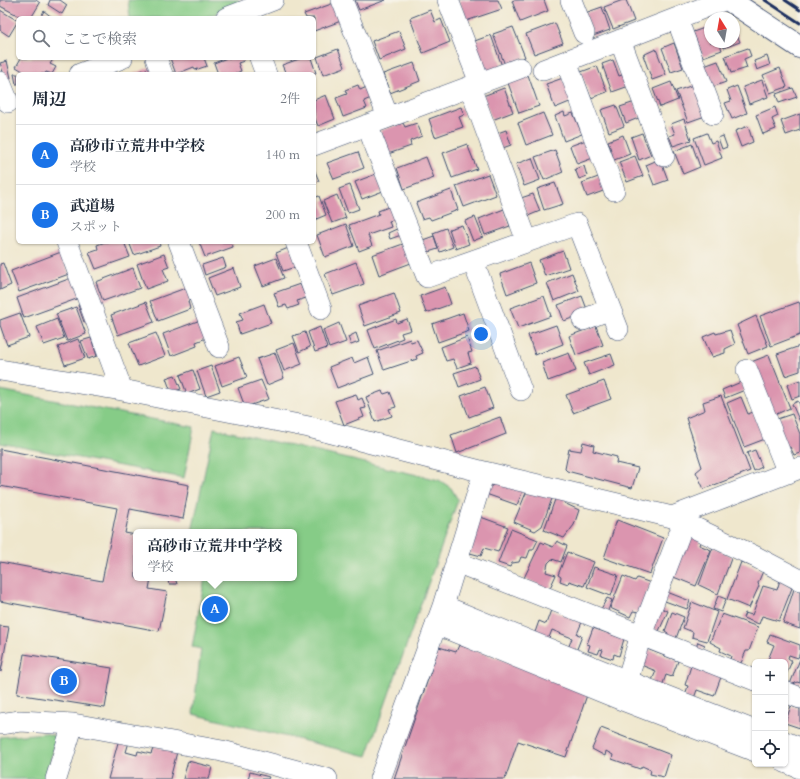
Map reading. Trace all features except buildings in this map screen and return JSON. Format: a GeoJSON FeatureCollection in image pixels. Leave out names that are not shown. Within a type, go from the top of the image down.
{"type":"FeatureCollection","features":[{"type":"Feature","properties":{"kind":"street"},"geometry":{"type":"LineString","coordinates":[[342,0],[388,117]]}},
{"type":"Feature","properties":{"kind":"street"},"geometry":{"type":"LineString","coordinates":[[448,0],[527,241]]}},
{"type":"Feature","properties":{"kind":"street"},"geometry":{"type":"LineString","coordinates":[[571,0],[584,33]]}},
{"type":"Feature","properties":{"kind":"street"},"geometry":{"type":"LineString","coordinates":[[543,70],[724,0]]}},
{"type":"Feature","properties":{"kind":"street"},"geometry":{"type":"LineString","coordinates":[[729,0],[800,48]]}},
{"type":"Feature","properties":{"kind":"street"},"geometry":{"type":"LineString","coordinates":[[237,16],[270,1]]}},
{"type":"Feature","properties":{"kind":"street"},"geometry":{"type":"LineString","coordinates":[[677,18],[713,114]]}},
{"type":"Feature","properties":{"kind":"street"},"geometry":{"type":"LineString","coordinates":[[620,40],[664,156]]}},
{"type":"Feature","properties":{"kind":"street"},"geometry":{"type":"LineString","coordinates":[[85,72],[117,60]]}},
{"type":"Feature","properties":{"kind":"street"},"geometry":{"type":"LineString","coordinates":[[157,60],[161,72]]}},
{"type":"Feature","properties":{"kind":"street"},"geometry":{"type":"LineString","coordinates":[[261,60],[265,72]]}},
{"type":"Feature","properties":{"kind":"street"},"geometry":{"type":"LineString","coordinates":[[566,61],[614,190]]}},
{"type":"Feature","properties":{"kind":"street"},"geometry":{"type":"LineString","coordinates":[[316,144],[520,68]]}},
{"type":"Feature","properties":{"kind":"street"},"geometry":{"type":"LineString","coordinates":[[0,82],[11,104]]}},
{"type":"Feature","properties":{"kind":"street"},"geometry":{"type":"LineString","coordinates":[[368,125],[428,277],[577,224],[618,329]]}},
{"type":"Feature","properties":{"kind":"street"},"geometry":{"type":"LineString","coordinates":[[68,244],[122,390]]}},
{"type":"Feature","properties":{"kind":"street"},"geometry":{"type":"LineString","coordinates":[[180,244],[219,347]]}},
{"type":"Feature","properties":{"kind":"street"},"geometry":{"type":"LineString","coordinates":[[297,244],[321,309]]}},
{"type":"Feature","properties":{"kind":"street"},"geometry":{"type":"LineString","coordinates":[[472,261],[521,390]]}},
{"type":"Feature","properties":{"kind":"street"},"geometry":{"type":"LineString","coordinates":[[583,320],[610,309]]}},
{"type":"Feature","properties":{"kind":"street"},"geometry":{"type":"LineString","coordinates":[[0,370],[122,390],[308,427],[678,520],[756,557],[800,580]]}},
{"type":"Feature","properties":{"kind":"street"},"geometry":{"type":"LineString","coordinates":[[627,681],[678,520],[794,470],[747,370]]}},
{"type":"Feature","properties":{"kind":"street"},"geometry":{"type":"LineString","coordinates":[[380,779],[440,615],[484,472]]}},
{"type":"Feature","properties":{"kind":"street"},"geometry":{"type":"LineString","coordinates":[[456,562],[752,679]]}},
{"type":"Feature","properties":{"kind":"street"},"geometry":{"type":"LineString","coordinates":[[440,615],[627,681],[752,730]]}},
{"type":"Feature","properties":{"kind":"street"},"geometry":{"type":"LineString","coordinates":[[440,615],[620,699],[752,750]]}},
{"type":"Feature","properties":{"kind":"street"},"geometry":{"type":"LineString","coordinates":[[788,693],[800,698]]}},
{"type":"Feature","properties":{"kind":"street"},"geometry":{"type":"LineString","coordinates":[[0,724],[20,721],[73,724],[222,751],[327,779]]}},
{"type":"Feature","properties":{"kind":"street"},"geometry":{"type":"LineString","coordinates":[[56,779],[73,724]]}},
{"type":"Feature","properties":{"kind":"street"},"geometry":{"type":"LineString","coordinates":[[788,743],[800,748]]}},
{"type":"Feature","properties":{"kind":"street"},"geometry":{"type":"LineString","coordinates":[[788,763],[800,768]]}},
{"type":"Feature","properties":{"kind":"green space"},"geometry":{"type":"Polygon","coordinates":[[[128,0],[238,0],[240,4],[209,16],[130,16],[128,0]]]}},
{"type":"Feature","properties":{"kind":"green space"},"geometry":{"type":"Polygon","coordinates":[[[0,390],[194,427],[184,478],[0,443],[0,390]]]}},
{"type":"Feature","properties":{"kind":"green space"},"geometry":{"type":"Polygon","coordinates":[[[214,428],[439,480],[451,488],[458,500],[367,756],[193,714],[201,649],[192,647],[204,581],[297,581],[297,529],[193,529],[214,428]]]}},
{"type":"Feature","properties":{"kind":"green space"},"geometry":{"type":"Polygon","coordinates":[[[45,733],[57,737],[45,779],[0,779],[0,737],[45,733]]]}},
{"type":"Feature","properties":{"kind":"railway"},"geometry":{"type":"LineString","coordinates":[[765,0],[800,23]]}},
{"type":"Feature","properties":{"kind":"railway"},"geometry":{"type":"LineString","coordinates":[[785,0],[800,10]]}},
{"type":"Feature","properties":{"kind":"place","name":"高砂市立荒井中学校"},"geometry":{"type":"Point","coordinates":[215,609]}},
{"type":"Feature","properties":{"kind":"place","name":"武道場"},"geometry":{"type":"Point","coordinates":[64,681]}}]}
